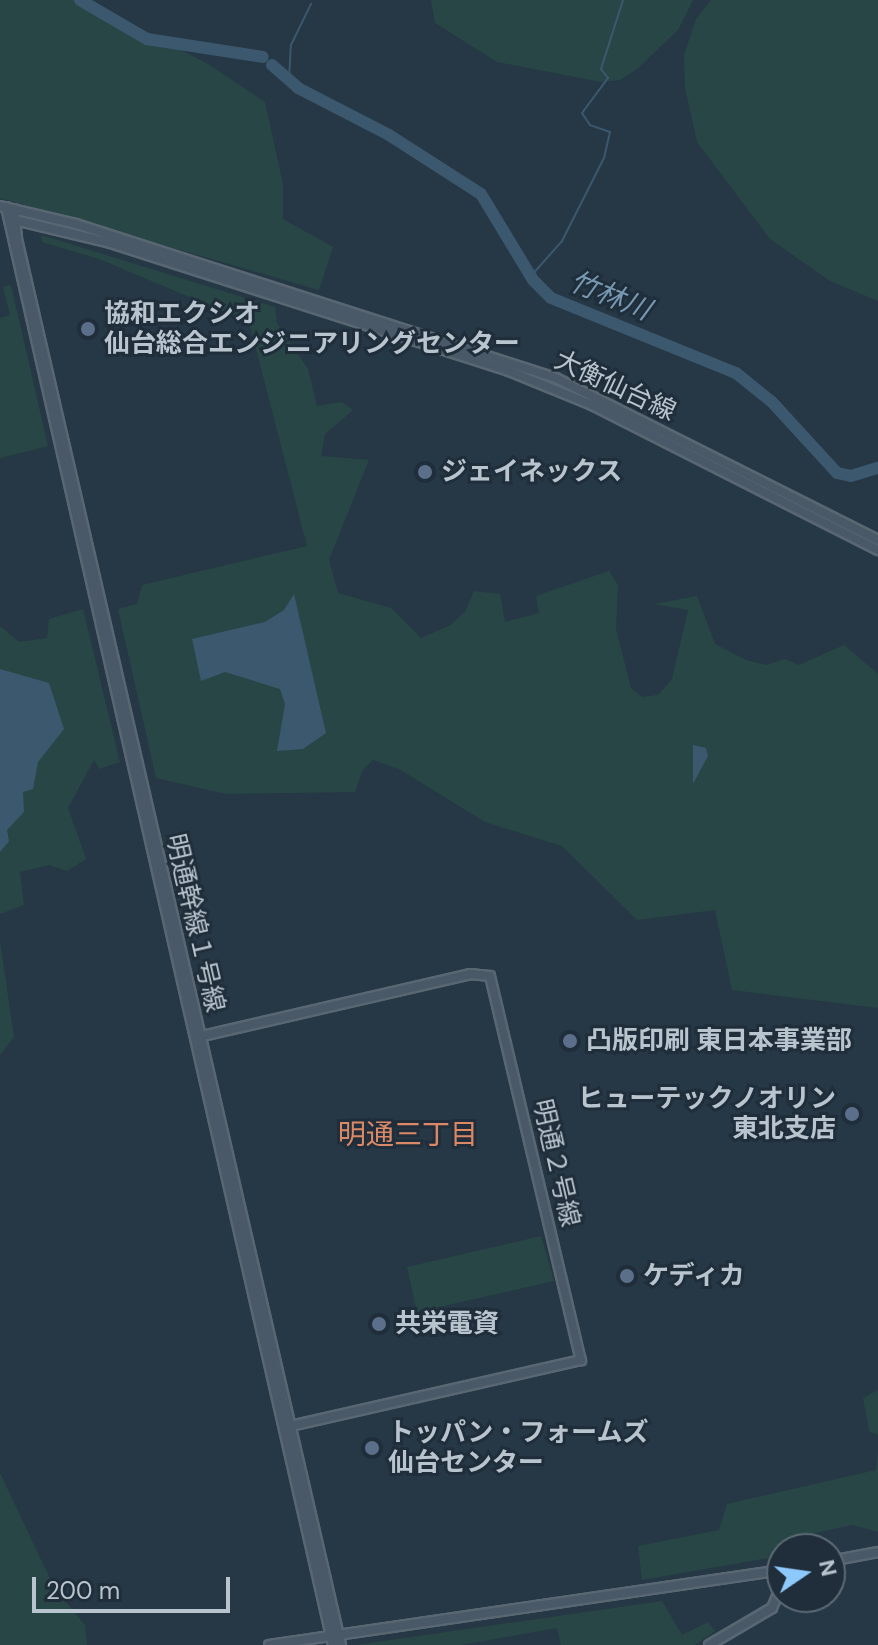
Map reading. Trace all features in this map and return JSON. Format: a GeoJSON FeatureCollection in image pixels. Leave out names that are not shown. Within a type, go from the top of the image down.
{"type":"FeatureCollection","features":[{"type":"Feature","properties":{"kind":"street","name":"明通幹線１号線"},"geometry":{"type":"LineString","coordinates":[[7,207],[6,218],[335,1634]]}},
{"type":"Feature","properties":{"kind":"street","name":"大衡仙台線"},"geometry":{"type":"LineString","coordinates":[[7,207],[556,378],[878,540]]}},
{"type":"Feature","properties":{"kind":"street","name":"大衡仙台線"},"geometry":{"type":"LineString","coordinates":[[6,218],[110,243],[509,371],[592,405],[878,550]]}},
{"type":"Feature","properties":{"kind":"street","name":"明通２号線"},"geometry":{"type":"LineString","coordinates":[[197,1038],[470,974],[490,976],[581,1360],[286,1427]]}},
{"type":"Feature","properties":{"kind":"street"},"geometry":{"type":"LineString","coordinates":[[846,1558],[878,1552]]}},
{"type":"Feature","properties":{"kind":"street"},"geometry":{"type":"LineString","coordinates":[[269,1645],[766,1572]]}},
{"type":"Feature","properties":{"kind":"street"},"geometry":{"type":"LineString","coordinates":[[709,1645],[766,1612]]}},
{"type":"Feature","properties":{"kind":"street"},"geometry":{"type":"LineString","coordinates":[[333,1645],[335,1634]]}},
{"type":"Feature","properties":{"kind":"street"},"geometry":{"type":"LineString","coordinates":[[335,1634],[341,1645]]}},
{"type":"Feature","properties":{"kind":"green space"},"geometry":{"type":"Polygon","coordinates":[[[0,0],[84,0],[208,64],[265,102],[283,184],[283,219],[333,247],[319,290],[0,198],[0,0]]]}},
{"type":"Feature","properties":{"kind":"green space"},"geometry":{"type":"Polygon","coordinates":[[[431,0],[693,0],[678,30],[637,69],[620,80],[601,82],[497,62],[435,23],[431,0]]]}},
{"type":"Feature","properties":{"kind":"green space"},"geometry":{"type":"Polygon","coordinates":[[[711,0],[878,0],[878,301],[830,281],[770,239],[697,142],[685,88],[684,55],[696,19],[711,0]]]}},
{"type":"Feature","properties":{"kind":"green space"},"geometry":{"type":"Polygon","coordinates":[[[41,235],[275,307],[277,323],[308,369],[317,406],[342,402],[353,410],[325,434],[321,456],[369,460],[329,560],[338,593],[391,608],[421,638],[449,626],[465,612],[474,591],[500,594],[505,622],[539,613],[536,596],[609,571],[618,585],[616,629],[631,688],[642,697],[658,695],[672,679],[688,610],[654,604],[697,596],[715,644],[746,660],[766,665],[785,659],[799,665],[844,645],[878,674],[878,1008],[732,990],[715,910],[637,920],[562,846],[485,822],[399,769],[373,760],[362,771],[355,792],[226,794],[156,778],[118,609],[137,604],[142,585],[307,546],[249,322],[99,259],[42,242],[41,235]]]}},
{"type":"Feature","properties":{"kind":"green space"},"geometry":{"type":"Polygon","coordinates":[[[11,285],[48,446],[0,458],[0,318],[10,315],[3,287],[11,285]]]}},
{"type":"Feature","properties":{"kind":"green space"},"geometry":{"type":"Polygon","coordinates":[[[83,609],[120,762],[99,769],[94,760],[68,808],[86,859],[67,871],[49,865],[20,872],[24,905],[0,914],[0,626],[19,642],[47,638],[49,619],[83,609]]]}},
{"type":"Feature","properties":{"kind":"green space"},"geometry":{"type":"Polygon","coordinates":[[[0,941],[14,1037],[0,1055],[0,941]]]}},
{"type":"Feature","properties":{"kind":"green space"},"geometry":{"type":"Polygon","coordinates":[[[541,1236],[554,1281],[417,1312],[407,1267],[541,1236]]]}},
{"type":"Feature","properties":{"kind":"green space"},"geometry":{"type":"Polygon","coordinates":[[[878,1390],[878,1435],[869,1431],[863,1398],[878,1390]]]}},
{"type":"Feature","properties":{"kind":"green space"},"geometry":{"type":"Polygon","coordinates":[[[878,1450],[878,1532],[852,1525],[815,1533],[766,1533],[766,1558],[642,1580],[638,1546],[719,1530],[727,1504],[876,1470],[878,1450]]]}},
{"type":"Feature","properties":{"kind":"green space"},"geometry":{"type":"Polygon","coordinates":[[[0,1473],[55,1589],[85,1625],[87,1645],[0,1645],[0,1473]]]}},
{"type":"Feature","properties":{"kind":"green space"},"geometry":{"type":"Polygon","coordinates":[[[662,1601],[682,1635],[708,1622],[715,1631],[695,1645],[561,1645],[557,1628],[461,1645],[356,1645],[662,1601]]]}},
{"type":"Feature","properties":{"kind":"water"},"geometry":{"type":"Polygon","coordinates":[[[294,594],[326,733],[303,749],[277,751],[285,704],[280,689],[225,672],[201,681],[192,639],[265,622],[284,610],[294,594]]]}},
{"type":"Feature","properties":{"kind":"water"},"geometry":{"type":"Polygon","coordinates":[[[0,669],[49,683],[64,729],[38,762],[33,789],[23,792],[24,812],[7,830],[9,841],[0,852],[0,669]]]}},
{"type":"Feature","properties":{"kind":"water"},"geometry":{"type":"Polygon","coordinates":[[[693,745],[706,748],[708,756],[693,784],[693,745]]]}},
{"type":"Feature","properties":{"kind":"waterway","name":"竹林川"},"geometry":{"type":"LineString","coordinates":[[80,0],[147,39],[263,57]]}},
{"type":"Feature","properties":{"kind":"waterway"},"geometry":{"type":"LineString","coordinates":[[531,276],[562,241],[604,158],[610,132],[590,125],[582,113],[608,78],[601,69],[623,0]]}},
{"type":"Feature","properties":{"kind":"waterway"},"geometry":{"type":"LineString","coordinates":[[289,80],[291,45],[311,4]]}},
{"type":"Feature","properties":{"kind":"waterway","name":"竹林川"},"geometry":{"type":"LineString","coordinates":[[272,65],[298,88],[389,135],[481,194],[533,280],[551,298],[736,373],[772,402],[837,473],[851,476],[878,468]]}},
{"type":"Feature","properties":{"kind":"place","name":"協和エクシオ 仙台総合エンジニアリングセンター"},"geometry":{"type":"Point","coordinates":[88,329]}},
{"type":"Feature","properties":{"kind":"place","name":"ジェイネックス"},"geometry":{"type":"Point","coordinates":[425,472]}},
{"type":"Feature","properties":{"kind":"place","name":"凸版印刷 東日本事業部"},"geometry":{"type":"Point","coordinates":[570,1041]}},
{"type":"Feature","properties":{"kind":"place","name":"ヒューテックノオリン 東北支店"},"geometry":{"type":"Point","coordinates":[852,1114]}},
{"type":"Feature","properties":{"kind":"place","name":"ケディカ"},"geometry":{"type":"Point","coordinates":[627,1276]}},
{"type":"Feature","properties":{"kind":"place","name":"共栄電資"},"geometry":{"type":"Point","coordinates":[379,1324]}},
{"type":"Feature","properties":{"kind":"place","name":"トッパン・フォームズ 仙台センター"},"geometry":{"type":"Point","coordinates":[372,1448]}},
{"type":"Feature","properties":{"kind":"district","name":"明通三丁目"},"geometry":{"type":"Point","coordinates":[408,1135]}}]}
